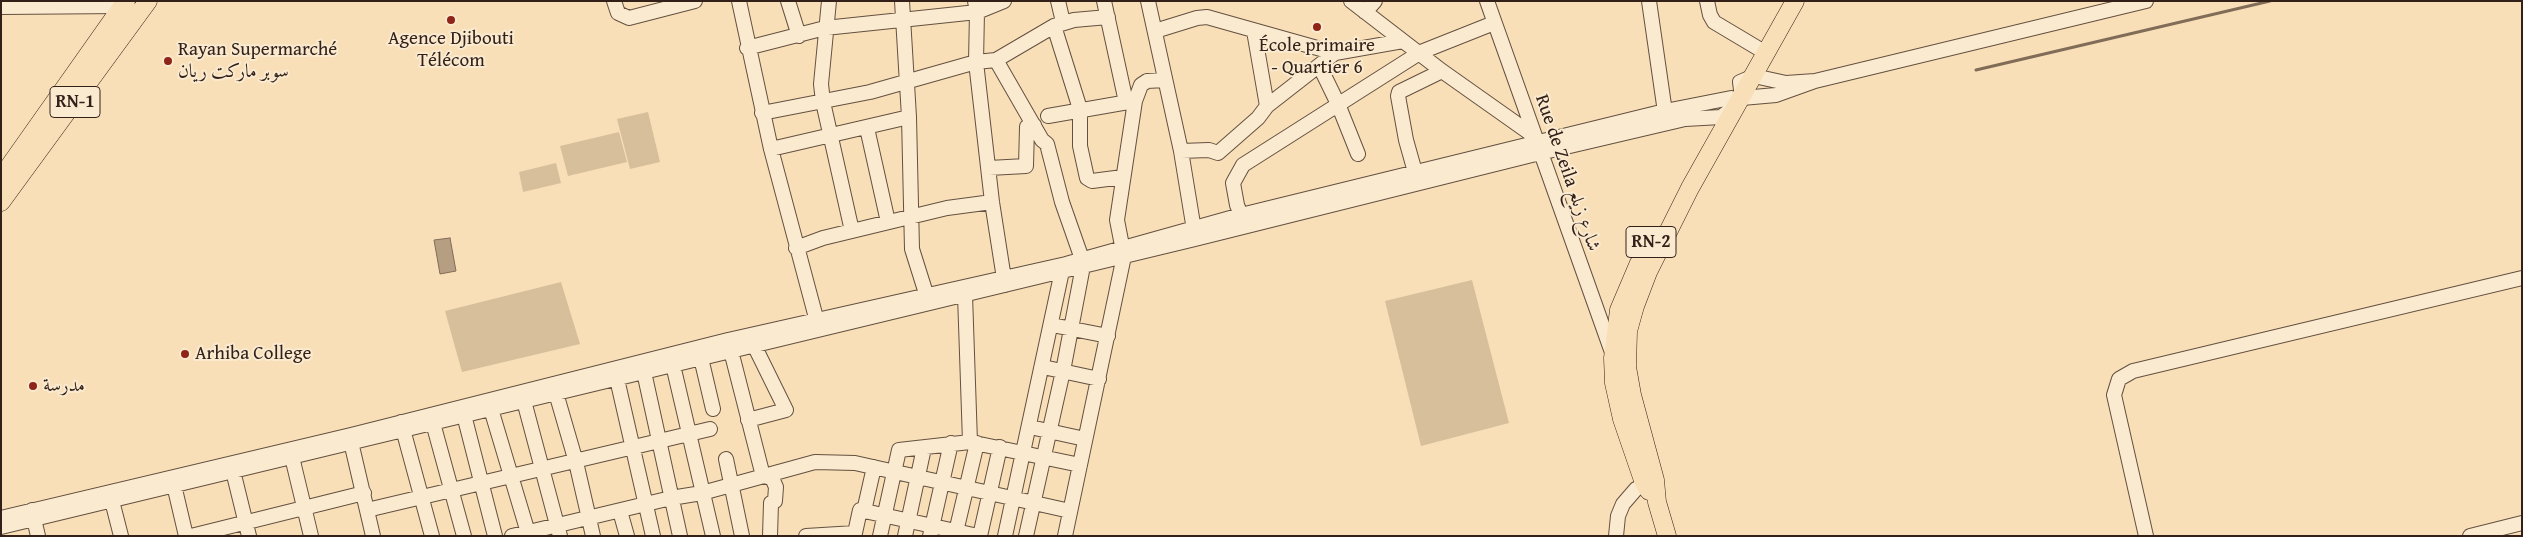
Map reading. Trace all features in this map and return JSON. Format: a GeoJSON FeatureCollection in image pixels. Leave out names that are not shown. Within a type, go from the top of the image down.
{"type":"FeatureCollection","features":[{"type":"Feature","properties":{"kind":"main road","name":"RN-1"},"geometry":{"type":"LineString","coordinates":[[1,202],[148,1]]}},
{"type":"Feature","properties":{"kind":"main road","name":"RN-2"},"geometry":{"type":"LineString","coordinates":[[1620,362],[1635,306],[1648,272],[1762,51],[1785,1]]}},
{"type":"Feature","properties":{"kind":"main road","name":"RN-2"},"geometry":{"type":"LineString","coordinates":[[1762,51],[1795,1]]}},
{"type":"Feature","properties":{"kind":"main road","name":"RN-1"},"geometry":{"type":"LineString","coordinates":[[1,178],[124,4]]}},
{"type":"Feature","properties":{"kind":"main road","name":"RN-2"},"geometry":{"type":"LineString","coordinates":[[1666,536],[1650,482],[1635,410],[1620,362],[1620,310],[1640,261],[1721,117],[1741,92]]}},
{"type":"Feature","properties":{"kind":"street"},"geometry":{"type":"LineString","coordinates":[[614,1],[618,13],[629,18],[690,2]]}},
{"type":"Feature","properties":{"kind":"street"},"geometry":{"type":"LineString","coordinates":[[739,1],[770,149],[818,325]]}},
{"type":"Feature","properties":{"kind":"street"},"geometry":{"type":"LineString","coordinates":[[788,1],[799,36]]}},
{"type":"Feature","properties":{"kind":"street"},"geometry":{"type":"LineString","coordinates":[[829,1],[821,84],[830,136],[852,231]]}},
{"type":"Feature","properties":{"kind":"street"},"geometry":{"type":"LineString","coordinates":[[902,1],[908,83],[912,250],[928,299]]}},
{"type":"Feature","properties":{"kind":"street"},"geometry":{"type":"LineString","coordinates":[[748,48],[825,28],[903,20],[1004,1]]}},
{"type":"Feature","properties":{"kind":"street"},"geometry":{"type":"LineString","coordinates":[[1058,1],[1058,24],[1080,109],[1080,146],[1088,180],[1123,176]]}},
{"type":"Feature","properties":{"kind":"street"},"geometry":{"type":"LineString","coordinates":[[1064,536],[1108,336],[1123,252],[1118,220],[1130,102],[1104,1]]}},
{"type":"Feature","properties":{"kind":"street"},"geometry":{"type":"LineString","coordinates":[[1148,1],[1181,151],[1195,233]]}},
{"type":"Feature","properties":{"kind":"street"},"geometry":{"type":"LineString","coordinates":[[1351,1],[1403,41],[1421,52],[1442,71],[1537,144]]}},
{"type":"Feature","properties":{"kind":"street"},"geometry":{"type":"LineString","coordinates":[[1365,12],[1375,1]]}},
{"type":"Feature","properties":{"kind":"street","name":"Rue de Zeila شارع زيلع"},"geometry":{"type":"LineString","coordinates":[[1487,1],[1537,144],[1620,362]]}},
{"type":"Feature","properties":{"kind":"street"},"geometry":{"type":"LineString","coordinates":[[1649,1],[1666,118]]}},
{"type":"Feature","properties":{"kind":"street"},"geometry":{"type":"LineString","coordinates":[[1707,1],[1710,15],[1714,22],[1762,51]]}},
{"type":"Feature","properties":{"kind":"street"},"geometry":{"type":"LineString","coordinates":[[1741,92],[1776,95],[1815,81],[2146,1]]}},
{"type":"Feature","properties":{"kind":"street"},"geometry":{"type":"LineString","coordinates":[[1,8],[124,4]]}},
{"type":"Feature","properties":{"kind":"street"},"geometry":{"type":"LineString","coordinates":[[976,6],[976,62],[992,202],[1004,281]]}},
{"type":"Feature","properties":{"kind":"street"},"geometry":{"type":"LineString","coordinates":[[762,113],[823,102],[908,83],[976,62],[996,60],[1058,24],[1108,16]]}},
{"type":"Feature","properties":{"kind":"street"},"geometry":{"type":"LineString","coordinates":[[1155,31],[1197,18],[1207,18],[1335,53],[1403,41]]}},
{"type":"Feature","properties":{"kind":"street"},"geometry":{"type":"LineString","coordinates":[[1243,221],[1233,184],[1242,165],[1421,52],[1494,23]]}},
{"type":"Feature","properties":{"kind":"street"},"geometry":{"type":"LineString","coordinates":[[1254,31],[1267,106]]}},
{"type":"Feature","properties":{"kind":"street"},"geometry":{"type":"LineString","coordinates":[[1181,151],[1214,150],[1218,153],[1258,118],[1267,106],[1320,67],[1335,53]]}},
{"type":"Feature","properties":{"kind":"street"},"geometry":{"type":"LineString","coordinates":[[996,60],[1042,140],[1048,144],[1062,202],[1082,263],[1072,328],[1026,536]]}},
{"type":"Feature","properties":{"kind":"street"},"geometry":{"type":"LineString","coordinates":[[1320,67],[1338,104],[1358,154]]}},
{"type":"Feature","properties":{"kind":"street"},"geometry":{"type":"LineString","coordinates":[[1415,172],[1406,140],[1398,96],[1399,92],[1442,71]]}},
{"type":"Feature","properties":{"kind":"street"},"geometry":{"type":"LineString","coordinates":[[1048,116],[1080,109],[1130,102],[1141,85],[1146,81],[1165,80]]}},
{"type":"Feature","properties":{"kind":"street"},"geometry":{"type":"LineString","coordinates":[[1392,184],[1415,172],[1537,144],[1666,118],[1741,92],[1786,82],[1815,81]]}},
{"type":"Feature","properties":{"kind":"street"},"geometry":{"type":"LineString","coordinates":[[770,149],[909,117]]}},
{"type":"Feature","properties":{"kind":"street"},"geometry":{"type":"LineString","coordinates":[[1666,118],[1721,117]]}},
{"type":"Feature","properties":{"kind":"street"},"geometry":{"type":"LineString","coordinates":[[989,168],[1026,166],[1027,127],[1034,125]]}},
{"type":"Feature","properties":{"kind":"street"},"geometry":{"type":"LineString","coordinates":[[867,128],[888,222]]}},
{"type":"Feature","properties":{"kind":"street"},"geometry":{"type":"LineString","coordinates":[[1,518],[33,514],[111,497],[729,346],[1064,268],[1392,184],[1537,144]]}},
{"type":"Feature","properties":{"kind":"street"},"geometry":{"type":"LineString","coordinates":[[796,248],[823,238],[947,208],[992,202]]}},
{"type":"Feature","properties":{"kind":"street"},"geometry":{"type":"LineString","coordinates":[[1005,536],[1064,268]]}},
{"type":"Feature","properties":{"kind":"street"},"geometry":{"type":"LineString","coordinates":[[2146,536],[2114,395],[2119,379],[2133,371],[2522,278]]}},
{"type":"Feature","properties":{"kind":"street"},"geometry":{"type":"LineString","coordinates":[[928,299],[965,295],[1004,281]]}},
{"type":"Feature","properties":{"kind":"street"},"geometry":{"type":"LineString","coordinates":[[956,533],[967,488],[973,443],[965,295]]}},
{"type":"Feature","properties":{"kind":"street"},"geometry":{"type":"LineString","coordinates":[[1052,324],[1108,336]]}},
{"type":"Feature","properties":{"kind":"street"},"geometry":{"type":"LineString","coordinates":[[111,497],[174,485],[292,457],[351,442],[401,426],[433,423],[617,379],[701,358],[729,346],[754,345],[818,325]]}},
{"type":"Feature","properties":{"kind":"street"},"geometry":{"type":"LineString","coordinates":[[748,420],[786,410],[754,345]]}},
{"type":"Feature","properties":{"kind":"street"},"geometry":{"type":"LineString","coordinates":[[729,346],[763,476]]}},
{"type":"Feature","properties":{"kind":"street"},"geometry":{"type":"LineString","coordinates":[[701,358],[713,408]]}},
{"type":"Feature","properties":{"kind":"street"},"geometry":{"type":"LineString","coordinates":[[673,365],[713,536]]}},
{"type":"Feature","properties":{"kind":"street"},"geometry":{"type":"LineString","coordinates":[[1043,367],[1099,379]]}},
{"type":"Feature","properties":{"kind":"street"},"geometry":{"type":"LineString","coordinates":[[644,372],[661,442],[680,536]]}},
{"type":"Feature","properties":{"kind":"street"},"geometry":{"type":"LineString","coordinates":[[617,379],[653,536]]}},
{"type":"Feature","properties":{"kind":"street"},"geometry":{"type":"LineString","coordinates":[[556,393],[576,462],[593,536]]}},
{"type":"Feature","properties":{"kind":"street"},"geometry":{"type":"LineString","coordinates":[[524,401],[559,531]]}},
{"type":"Feature","properties":{"kind":"street"},"geometry":{"type":"LineString","coordinates":[[491,409],[529,534]]}},
{"type":"Feature","properties":{"kind":"street"},"geometry":{"type":"LineString","coordinates":[[464,415],[495,536]]}},
{"type":"Feature","properties":{"kind":"street"},"geometry":{"type":"LineString","coordinates":[[433,423],[464,536]]}},
{"type":"Feature","properties":{"kind":"street"},"geometry":{"type":"LineString","coordinates":[[401,426],[432,536]]}},
{"type":"Feature","properties":{"kind":"street"},"geometry":{"type":"LineString","coordinates":[[1030,427],[1085,439]]}},
{"type":"Feature","properties":{"kind":"street"},"geometry":{"type":"LineString","coordinates":[[367,510],[710,429]]}},
{"type":"Feature","properties":{"kind":"street"},"geometry":{"type":"LineString","coordinates":[[351,442],[364,493],[368,535]]}},
{"type":"Feature","properties":{"kind":"street"},"geometry":{"type":"LineString","coordinates":[[931,531],[952,443]]}},
{"type":"Feature","properties":{"kind":"street"},"geometry":{"type":"LineString","coordinates":[[880,536],[899,450],[952,443],[973,443],[1000,447],[1080,465]]}},
{"type":"Feature","properties":{"kind":"street"},"geometry":{"type":"LineString","coordinates":[[806,536],[855,534],[860,510],[909,521],[931,531],[979,536],[1000,447]]}},
{"type":"Feature","properties":{"kind":"street"},"geometry":{"type":"LineString","coordinates":[[905,536],[924,448]]}},
{"type":"Feature","properties":{"kind":"street"},"geometry":{"type":"LineString","coordinates":[[292,457],[311,536]]}},
{"type":"Feature","properties":{"kind":"street"},"geometry":{"type":"LineString","coordinates":[[726,459],[742,536]]}},
{"type":"Feature","properties":{"kind":"street"},"geometry":{"type":"LineString","coordinates":[[512,536],[559,531],[589,519],[671,498],[702,493],[815,462],[855,463],[1070,511]]}},
{"type":"Feature","properties":{"kind":"street"},"geometry":{"type":"LineString","coordinates":[[864,511],[874,467]]}},
{"type":"Feature","properties":{"kind":"street"},"geometry":{"type":"LineString","coordinates":[[233,471],[247,529]]}},
{"type":"Feature","properties":{"kind":"street"},"geometry":{"type":"LineString","coordinates":[[763,476],[772,478],[776,487],[775,500],[772,503],[770,536]]}},
{"type":"Feature","properties":{"kind":"street"},"geometry":{"type":"LineString","coordinates":[[1616,536],[1618,516],[1624,504],[1636,489],[1650,482]]}},
{"type":"Feature","properties":{"kind":"street"},"geometry":{"type":"LineString","coordinates":[[174,485],[186,536]]}},
{"type":"Feature","properties":{"kind":"street"},"geometry":{"type":"LineString","coordinates":[[191,536],[247,529],[304,508],[364,493]]}},
{"type":"Feature","properties":{"kind":"street"},"geometry":{"type":"LineString","coordinates":[[111,497],[121,536]]}},
{"type":"Feature","properties":{"kind":"street"},"geometry":{"type":"LineString","coordinates":[[620,511],[627,536]]}},
{"type":"Feature","properties":{"kind":"street"},"geometry":{"type":"LineString","coordinates":[[1,528],[33,514]]}},
{"type":"Feature","properties":{"kind":"street"},"geometry":{"type":"LineString","coordinates":[[33,514],[38,536]]}},
{"type":"Feature","properties":{"kind":"street"},"geometry":{"type":"LineString","coordinates":[[2470,536],[2522,523]]}},
{"type":"Feature","properties":{"kind":"shaded area"},"geometry":{"type":"Polygon","coordinates":[[[648,112],[660,162],[630,169],[617,119],[648,112]]]}},
{"type":"Feature","properties":{"kind":"shaded area"},"geometry":{"type":"Polygon","coordinates":[[[619,132],[627,162],[568,176],[560,146],[619,132]]]}},
{"type":"Feature","properties":{"kind":"shaded area"},"geometry":{"type":"Polygon","coordinates":[[[556,163],[561,183],[523,192],[519,172],[556,163]]]}},
{"type":"Feature","properties":{"kind":"shaded area"},"geometry":{"type":"Polygon","coordinates":[[[450,238],[456,271],[440,274],[434,240],[450,238]]]}},
{"type":"Feature","properties":{"kind":"shaded area"},"geometry":{"type":"Polygon","coordinates":[[[1472,280],[1509,423],[1421,446],[1385,301],[1472,280]]]}},
{"type":"Feature","properties":{"kind":"shaded area"},"geometry":{"type":"Polygon","coordinates":[[[561,282],[580,344],[462,372],[445,311],[561,282]]]}},
{"type":"Feature","properties":{"kind":"waterway"},"geometry":{"type":"LineString","coordinates":[[1976,70],[2270,1]]}},
{"type":"Feature","properties":{"kind":"place","name":"Agence Djibouti Télécom"},"geometry":{"type":"Point","coordinates":[451,20]}},
{"type":"Feature","properties":{"kind":"place","name":"École primaire - Quartier 6"},"geometry":{"type":"Point","coordinates":[1317,27]}},
{"type":"Feature","properties":{"kind":"place","name":"Rayan Supermarché سوبر ماركت ريان"},"geometry":{"type":"Point","coordinates":[168,61]}},
{"type":"Feature","properties":{"kind":"place","name":"Arhiba College"},"geometry":{"type":"Point","coordinates":[185,354]}},
{"type":"Feature","properties":{"kind":"place","name":"مدرسة"},"geometry":{"type":"Point","coordinates":[33,386]}}]}
